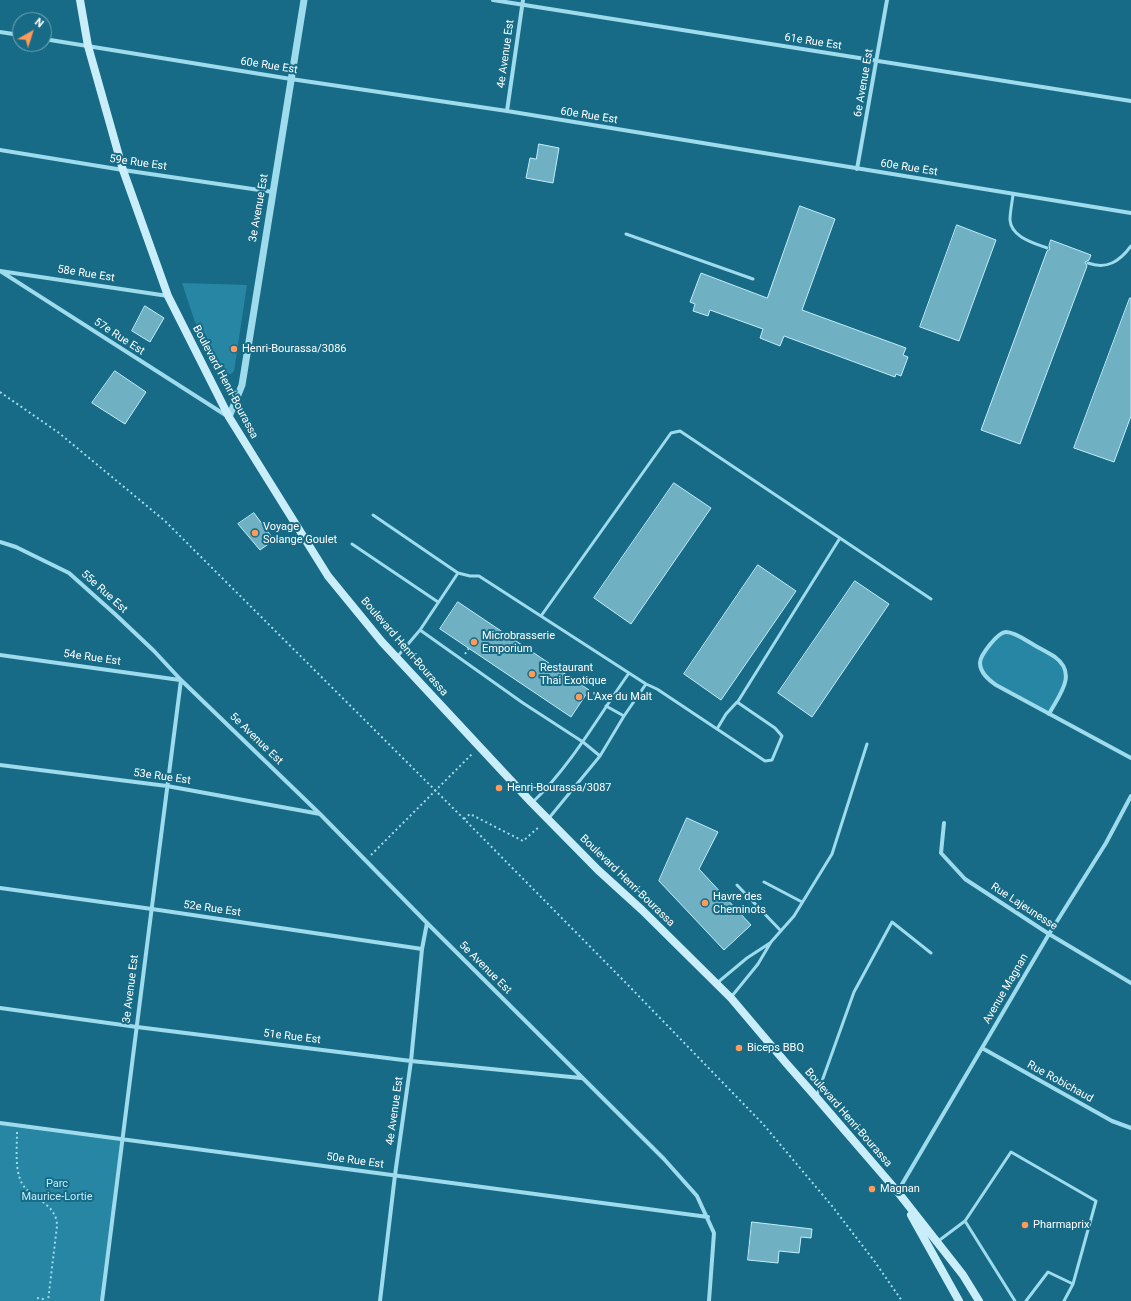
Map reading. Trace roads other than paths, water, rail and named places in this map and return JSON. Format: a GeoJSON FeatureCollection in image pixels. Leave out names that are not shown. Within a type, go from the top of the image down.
{"type":"FeatureCollection","features":[{"type":"Feature","properties":{"kind":"main road","name":"Boulevard Henri-Bourassa"},"geometry":{"type":"LineString","coordinates":[[80,0],[88,46],[123,170],[168,296],[229,417],[328,576],[396,658],[532,803],[598,870],[731,998],[897,1191],[963,1275],[979,1301]]}},
{"type":"Feature","properties":{"kind":"main road","name":"Boulevard Henri-Bourassa"},"geometry":{"type":"LineString","coordinates":[[897,1191],[960,1301]]}},
{"type":"Feature","properties":{"kind":"street","name":"3e Avenue Est"},"geometry":{"type":"LineString","coordinates":[[229,417],[242,385],[304,0]]}},
{"type":"Feature","properties":{"kind":"street","name":"61e Rue Est"},"geometry":{"type":"LineString","coordinates":[[493,0],[1131,101]]}},
{"type":"Feature","properties":{"kind":"street","name":"4e Avenue Est"},"geometry":{"type":"LineString","coordinates":[[507,111],[523,0]]}},
{"type":"Feature","properties":{"kind":"street","name":"6e Avenue Est"},"geometry":{"type":"LineString","coordinates":[[857,169],[887,0]]}},
{"type":"Feature","properties":{"kind":"street"},"geometry":{"type":"LineString","coordinates":[[0,32],[12,34]]}},
{"type":"Feature","properties":{"kind":"street","name":"60e Rue Est"},"geometry":{"type":"LineString","coordinates":[[52,40],[291,79],[507,111],[1131,214]]}},
{"type":"Feature","properties":{"kind":"street","name":"59e Rue Est"},"geometry":{"type":"LineString","coordinates":[[0,150],[274,192]]}},
{"type":"Feature","properties":{"kind":"street","name":"58e Rue Est"},"geometry":{"type":"LineString","coordinates":[[0,271],[168,296]]}},
{"type":"Feature","properties":{"kind":"street","name":"57e Rue Est"},"geometry":{"type":"LineString","coordinates":[[0,271],[229,417]]}},
{"type":"Feature","properties":{"kind":"street","name":"55e Rue Est"},"geometry":{"type":"LineString","coordinates":[[0,542],[16,547],[69,573],[116,614],[181,680]]}},
{"type":"Feature","properties":{"kind":"street"},"geometry":{"type":"LineString","coordinates":[[1049,714],[1066,683],[1067,674],[1064,666],[1055,657],[1014,634],[1006,632],[999,635],[982,654],[980,664],[986,678],[996,685],[1049,714],[1131,758]]}},
{"type":"Feature","properties":{"kind":"street","name":"54e Rue Est"},"geometry":{"type":"LineString","coordinates":[[0,655],[181,680]]}},
{"type":"Feature","properties":{"kind":"street","name":"3e Avenue Est"},"geometry":{"type":"LineString","coordinates":[[102,1301],[121,1139],[137,1027],[181,680]]}},
{"type":"Feature","properties":{"kind":"street","name":"5e Avenue Est"},"geometry":{"type":"LineString","coordinates":[[181,680],[320,814],[697,1196],[714,1233],[709,1301]]}},
{"type":"Feature","properties":{"kind":"street","name":"53e Rue Est"},"geometry":{"type":"LineString","coordinates":[[0,765],[167,786],[320,814]]}},
{"type":"Feature","properties":{"kind":"street","name":"Avenue Magnan"},"geometry":{"type":"LineString","coordinates":[[897,1191],[1049,934],[1106,843],[1131,796]]}},
{"type":"Feature","properties":{"kind":"street","name":"Rue Lajeunesse"},"geometry":{"type":"LineString","coordinates":[[944,823],[940,853],[965,879],[1049,934],[1131,983]]}},
{"type":"Feature","properties":{"kind":"street","name":"52e Rue Est"},"geometry":{"type":"LineString","coordinates":[[0,888],[422,949]]}},
{"type":"Feature","properties":{"kind":"street","name":"4e Avenue Est"},"geometry":{"type":"LineString","coordinates":[[380,1301],[395,1175],[411,1061],[422,949],[427,922]]}},
{"type":"Feature","properties":{"kind":"street","name":"51e Rue Est"},"geometry":{"type":"LineString","coordinates":[[0,1008],[137,1027],[411,1061],[582,1078]]}},
{"type":"Feature","properties":{"kind":"street","name":"Rue Robichaud"},"geometry":{"type":"LineString","coordinates":[[982,1048],[1112,1121],[1131,1128]]}},
{"type":"Feature","properties":{"kind":"street","name":"50e Rue Est"},"geometry":{"type":"LineString","coordinates":[[0,1123],[708,1218]]}},
{"type":"Feature","properties":{"kind":"lane"},"geometry":{"type":"LineString","coordinates":[[1013,195],[1010,222],[1017,233],[1025,240],[1047,248]]}},
{"type":"Feature","properties":{"kind":"lane"},"geometry":{"type":"LineString","coordinates":[[626,234],[753,279]]}},
{"type":"Feature","properties":{"kind":"lane"},"geometry":{"type":"LineString","coordinates":[[1088,263],[1097,266],[1110,264],[1124,256],[1131,246]]}},
{"type":"Feature","properties":{"kind":"lane"},"geometry":{"type":"LineString","coordinates":[[541,616],[671,434],[680,431],[931,599]]}},
{"type":"Feature","properties":{"kind":"lane"},"geometry":{"type":"LineString","coordinates":[[373,515],[458,573],[470,576],[479,576],[646,684],[657,689],[765,761],[772,760],[782,736],[775,728],[738,703]]}},
{"type":"Feature","properties":{"kind":"lane"},"geometry":{"type":"LineString","coordinates":[[717,729],[726,714],[738,703],[840,538]]}},
{"type":"Feature","properties":{"kind":"lane"},"geometry":{"type":"LineString","coordinates":[[352,544],[438,602]]}},
{"type":"Feature","properties":{"kind":"lane"},"geometry":{"type":"LineString","coordinates":[[396,658],[420,630],[458,573]]}},
{"type":"Feature","properties":{"kind":"lane"},"geometry":{"type":"LineString","coordinates":[[420,630],[523,703],[583,742],[600,756]]}},
{"type":"Feature","properties":{"kind":"lane"},"geometry":{"type":"LineString","coordinates":[[532,803],[550,786],[583,742],[629,673]]}},
{"type":"Feature","properties":{"kind":"lane"},"geometry":{"type":"LineString","coordinates":[[548,819],[600,756],[624,716],[646,684]]}},
{"type":"Feature","properties":{"kind":"lane"},"geometry":{"type":"LineString","coordinates":[[606,706],[624,716]]}},
{"type":"Feature","properties":{"kind":"lane"},"geometry":{"type":"LineString","coordinates":[[731,998],[758,964],[771,942],[794,916],[832,854],[867,744]]}},
{"type":"Feature","properties":{"kind":"lane"},"geometry":{"type":"LineString","coordinates":[[764,882],[802,902]]}},
{"type":"Feature","properties":{"kind":"lane"},"geometry":{"type":"LineString","coordinates":[[737,885],[781,931]]}},
{"type":"Feature","properties":{"kind":"lane"},"geometry":{"type":"LineString","coordinates":[[816,1097],[854,992],[892,922],[931,953]]}},
{"type":"Feature","properties":{"kind":"lane"},"geometry":{"type":"LineString","coordinates":[[717,983],[747,958],[771,942]]}},
{"type":"Feature","properties":{"kind":"lane"},"geometry":{"type":"LineString","coordinates":[[937,1242],[965,1221],[1011,1152],[1096,1201],[1073,1284],[1064,1301]]}},
{"type":"Feature","properties":{"kind":"lane"},"geometry":{"type":"LineString","coordinates":[[965,1221],[1015,1301]]}},
{"type":"Feature","properties":{"kind":"lane"},"geometry":{"type":"LineString","coordinates":[[1026,1301],[1048,1272],[1073,1284]]}},
{"type":"Feature","properties":{"kind":"place","name":"Henri-Bourassa/3086"},"geometry":{"type":"Point","coordinates":[234,349]}},
{"type":"Feature","properties":{"kind":"place","name":"Voyage Solange Goulet"},"geometry":{"type":"Point","coordinates":[255,533]}},
{"type":"Feature","properties":{"kind":"place","name":"Microbrasserie Emporium"},"geometry":{"type":"Point","coordinates":[474,642]}},
{"type":"Feature","properties":{"kind":"place","name":"Restaurant Thai Exotique"},"geometry":{"type":"Point","coordinates":[532,674]}},
{"type":"Feature","properties":{"kind":"place","name":"L'Axe du Malt"},"geometry":{"type":"Point","coordinates":[579,697]}},
{"type":"Feature","properties":{"kind":"place","name":"Henri-Bourassa/3087"},"geometry":{"type":"Point","coordinates":[499,788]}},
{"type":"Feature","properties":{"kind":"place","name":"Havre des Cheminots"},"geometry":{"type":"Point","coordinates":[705,903]}},
{"type":"Feature","properties":{"kind":"place","name":"Biceps BBQ"},"geometry":{"type":"Point","coordinates":[739,1048]}},
{"type":"Feature","properties":{"kind":"place","name":"Magnan"},"geometry":{"type":"Point","coordinates":[872,1189]}},
{"type":"Feature","properties":{"kind":"place","name":"Pharmaprix"},"geometry":{"type":"Point","coordinates":[1025,1225]}},
{"type":"Feature","properties":{"kind":"park label","name":"Parc Maurice-Lortie"},"geometry":{"type":"Point","coordinates":[57,1190]}}]}
